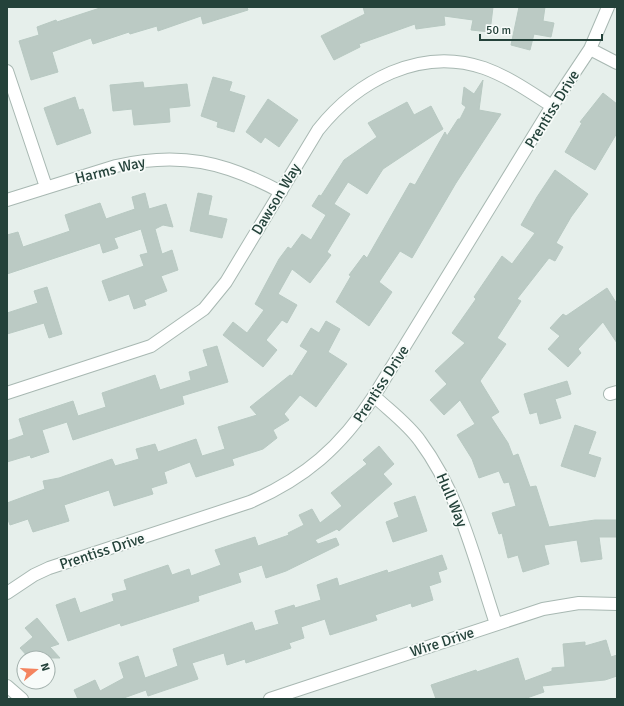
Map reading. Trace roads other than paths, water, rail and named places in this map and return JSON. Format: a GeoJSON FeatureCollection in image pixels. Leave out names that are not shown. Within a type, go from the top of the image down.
{"type":"FeatureCollection","features":[{"type":"Feature","properties":{"kind":"street","name":"Prentiss Drive"},"geometry":{"type":"LineString","coordinates":[[7,593],[34,575],[50,568],[250,502],[288,484],[305,473],[337,446],[355,424],[374,396],[552,106],[590,49],[608,7]]}},
{"type":"Feature","properties":{"kind":"street"},"geometry":{"type":"LineString","coordinates":[[590,49],[617,63]]}},
{"type":"Feature","properties":{"kind":"street","name":"Dawson Way"},"geometry":{"type":"LineString","coordinates":[[7,393],[151,346],[190,320],[216,296],[318,130],[330,115],[371,82],[406,67],[444,62],[482,68],[517,84],[552,106]]}},
{"type":"Feature","properties":{"kind":"street"},"geometry":{"type":"LineString","coordinates":[[7,71],[46,187]]}},
{"type":"Feature","properties":{"kind":"street","name":"Harms Way"},"geometry":{"type":"LineString","coordinates":[[7,200],[127,163],[167,158],[202,161],[235,170],[281,192]]}},
{"type":"Feature","properties":{"kind":"street","name":"Hull Way"},"geometry":{"type":"LineString","coordinates":[[374,396],[408,426],[420,440],[448,483],[463,522],[496,624]]}},
{"type":"Feature","properties":{"kind":"street","name":"Wire Drive"},"geometry":{"type":"LineString","coordinates":[[270,699],[543,609],[579,603],[617,604]]}},
{"type":"Feature","properties":{"kind":"street"},"geometry":{"type":"LineString","coordinates":[[7,686],[22,699]]}}]}
